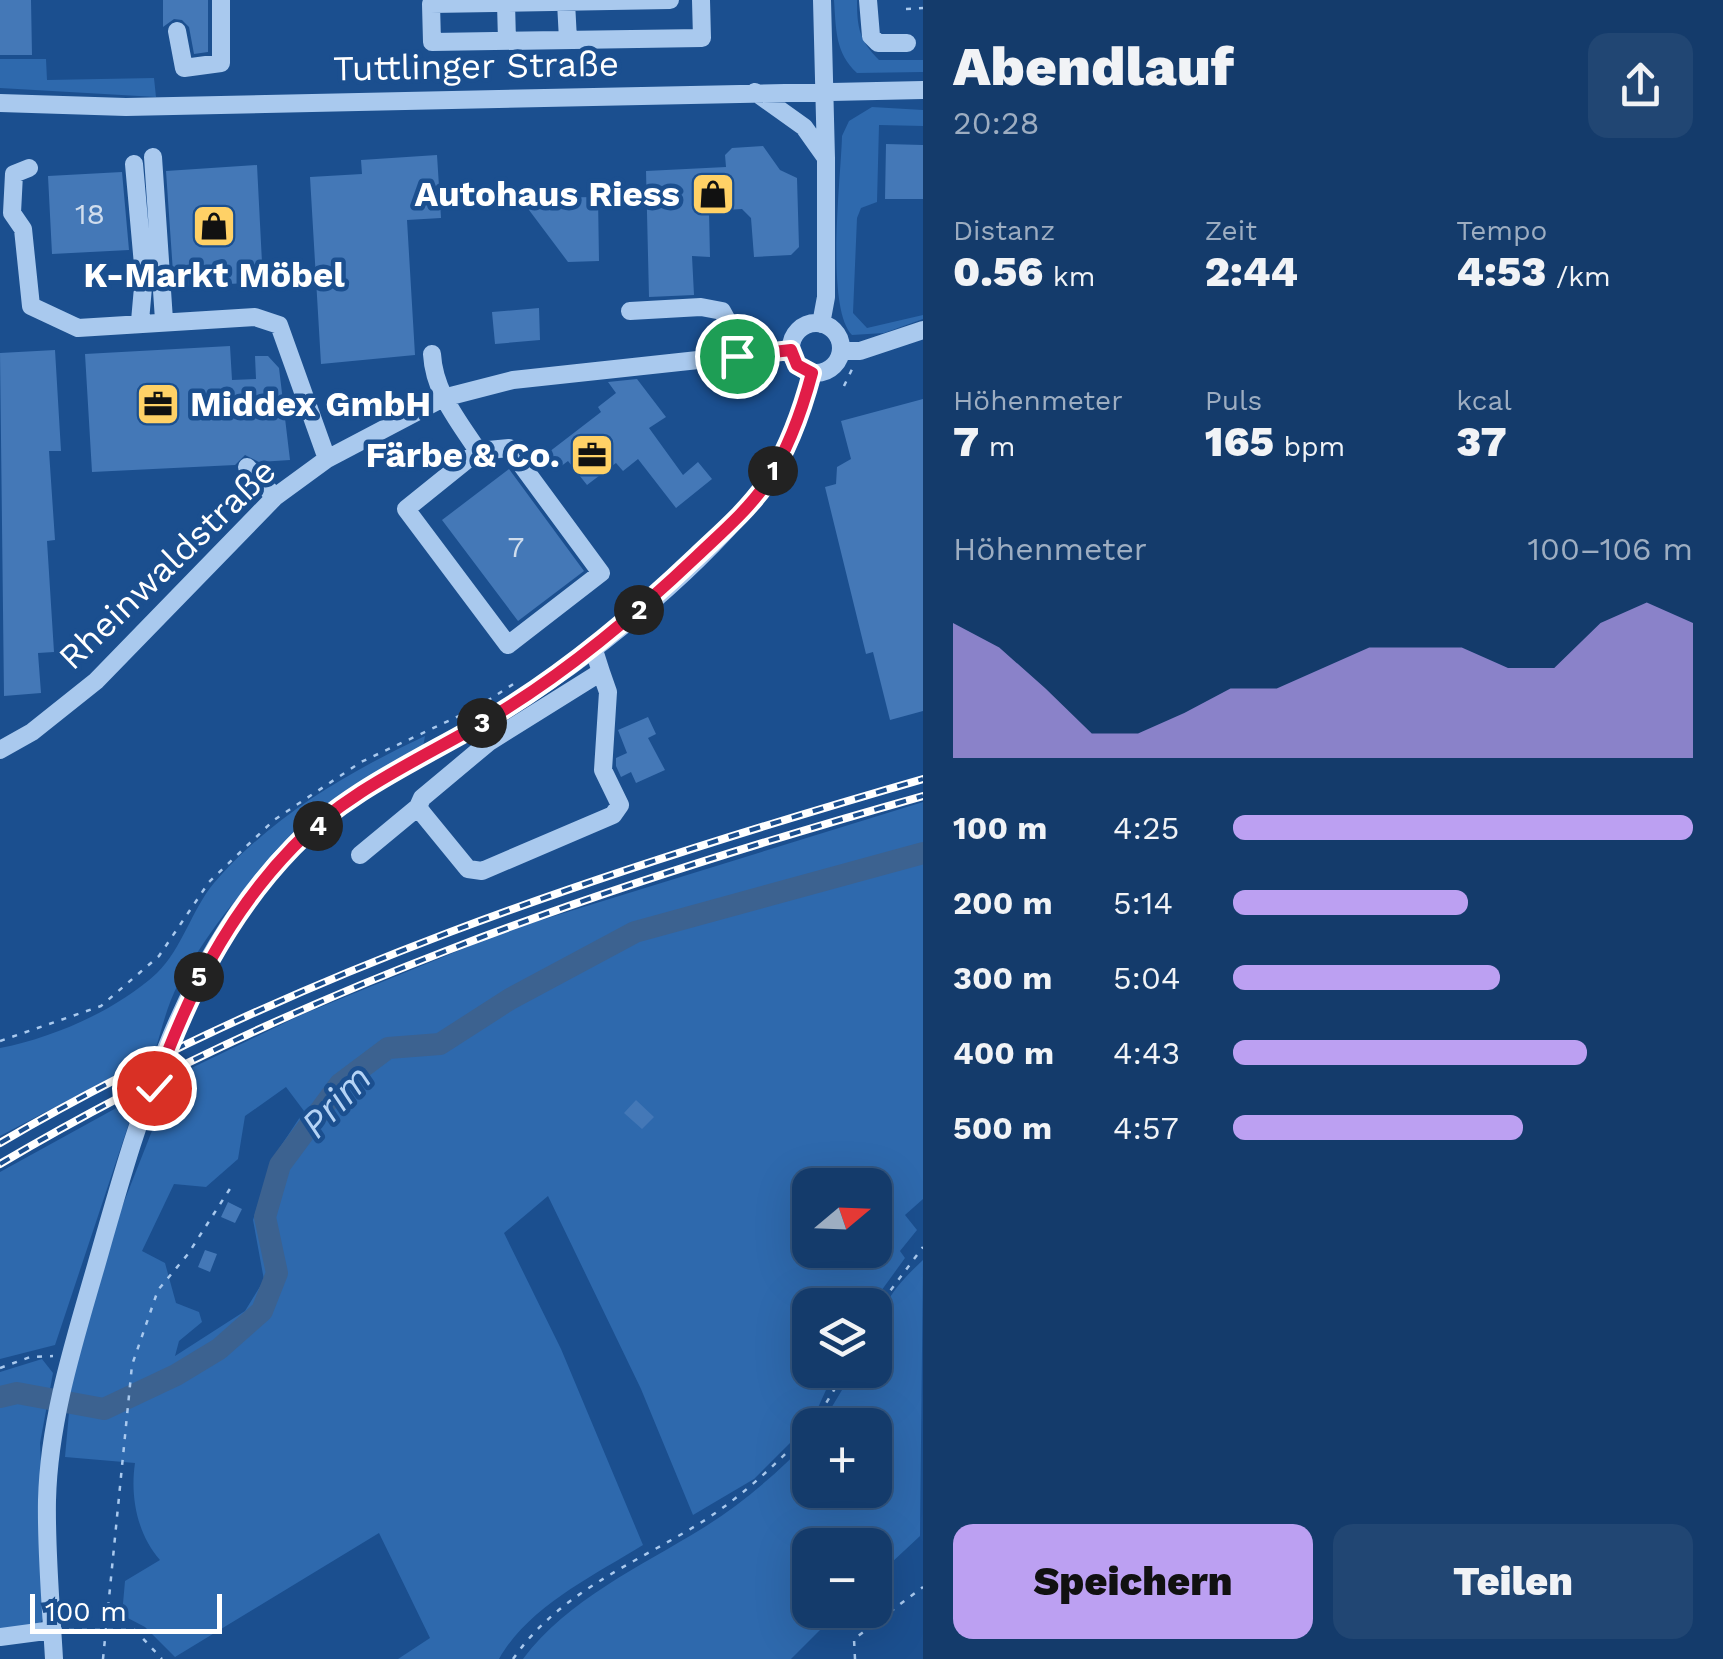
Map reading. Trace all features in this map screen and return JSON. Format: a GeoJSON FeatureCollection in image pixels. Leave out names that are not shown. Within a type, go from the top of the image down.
{"type":"FeatureCollection","features":[{"type":"Feature","properties":{"kind":"street"},"geometry":{"type":"LineString","coordinates":[[177,31],[184,68],[221,64],[221,0]]}},
{"type":"Feature","properties":{"kind":"street"},"geometry":{"type":"LineString","coordinates":[[680,0],[431,2],[432,42],[702,38],[701,0]]}},
{"type":"Feature","properties":{"kind":"street"},"geometry":{"type":"LineString","coordinates":[[821,324],[826,297],[822,0]]}},
{"type":"Feature","properties":{"kind":"street"},"geometry":{"type":"LineString","coordinates":[[868,0],[872,36],[878,42],[907,43]]}},
{"type":"Feature","properties":{"kind":"street"},"geometry":{"type":"LineString","coordinates":[[566,2],[568,40]]}},
{"type":"Feature","properties":{"kind":"street"},"geometry":{"type":"LineString","coordinates":[[506,3],[506,41]]}},
{"type":"Feature","properties":{"kind":"street","name":"Tuttlinger Straße"},"geometry":{"type":"LineString","coordinates":[[0,103],[126,108],[923,90]]}},
{"type":"Feature","properties":{"kind":"street"},"geometry":{"type":"LineString","coordinates":[[754,92],[804,127],[826,158]]}},
{"type":"Feature","properties":{"kind":"street","name":"Tuttlinger Straße"},"geometry":{"type":"LineString","coordinates":[[0,116],[30,104]]}},
{"type":"Feature","properties":{"kind":"street"},"geometry":{"type":"LineString","coordinates":[[153,157],[164,320]]}},
{"type":"Feature","properties":{"kind":"street"},"geometry":{"type":"LineString","coordinates":[[134,164],[144,276],[140,321]]}},
{"type":"Feature","properties":{"kind":"street"},"geometry":{"type":"LineString","coordinates":[[28,168],[14,174],[11,195],[12,213],[23,229],[31,306],[78,328],[255,316],[279,324],[327,459]]}},
{"type":"Feature","properties":{"kind":"street"},"geometry":{"type":"LineString","coordinates":[[630,311],[702,307],[722,311],[734,333],[737,356]]}},
{"type":"Feature","properties":{"kind":"street"},"geometry":{"type":"LineString","coordinates":[[821,324],[835,332],[841,352],[831,369],[812,373],[797,365],[791,350],[799,330],[821,324]]}},
{"type":"Feature","properties":{"kind":"street"},"geometry":{"type":"LineString","coordinates":[[841,352],[860,351],[923,330]]}},
{"type":"Feature","properties":{"kind":"street","name":"Rheinwaldstraße"},"geometry":{"type":"LineString","coordinates":[[0,750],[32,732],[96,681],[274,496],[327,459],[443,398],[513,380],[791,350]]}},
{"type":"Feature","properties":{"kind":"street"},"geometry":{"type":"LineString","coordinates":[[432,354],[433,374],[443,398],[478,451]]}},
{"type":"Feature","properties":{"kind":"street"},"geometry":{"type":"LineString","coordinates":[[54,1659],[47,1498],[68,1364],[124,1166],[198,976],[293,846],[353,797],[492,717],[593,648],[654,598],[762,489],[799,415],[812,373]]}},
{"type":"Feature","properties":{"kind":"street"},"geometry":{"type":"LineString","coordinates":[[509,448],[602,573],[508,644],[406,509],[478,451],[509,448]]}},
{"type":"Feature","properties":{"kind":"street"},"geometry":{"type":"LineString","coordinates":[[247,468],[274,496]]}},
{"type":"Feature","properties":{"kind":"street"},"geometry":{"type":"LineString","coordinates":[[418,806],[476,872],[613,814],[620,805],[603,770],[608,692],[593,648]]}},
{"type":"Feature","properties":{"kind":"street"},"geometry":{"type":"LineString","coordinates":[[360,855],[489,742],[602,672]]}},
{"type":"Feature","properties":{"kind":"street"},"geometry":{"type":"LineString","coordinates":[[0,1637],[52,1630]]}},
{"type":"Feature","properties":{"kind":"path"},"geometry":{"type":"LineString","coordinates":[[906,9],[923,8]]}},
{"type":"Feature","properties":{"kind":"path"},"geometry":{"type":"LineString","coordinates":[[844,386],[860,351]]}},
{"type":"Feature","properties":{"kind":"path"},"geometry":{"type":"LineString","coordinates":[[104,1659],[132,1365],[158,1290],[188,1254],[233,1184]]}},
{"type":"Feature","properties":{"kind":"path"},"geometry":{"type":"LineString","coordinates":[[892,1288],[923,1247]]}},
{"type":"Feature","properties":{"kind":"path"},"geometry":{"type":"LineString","coordinates":[[0,1368],[30,1357],[68,1364]]}},
{"type":"Feature","properties":{"kind":"path"},"geometry":{"type":"LineString","coordinates":[[513,1659],[568,1599],[706,1519],[764,1477],[792,1447]]}},
{"type":"Feature","properties":{"kind":"path"},"geometry":{"type":"LineString","coordinates":[[854,1659],[854,1639],[923,1587]]}},
{"type":"Feature","properties":{"kind":"path"},"geometry":{"type":"LineString","coordinates":[[52,1630],[135,1630],[162,1659]]}},
{"type":"Feature","properties":{"kind":"shaded area"},"geometry":{"type":"Polygon","coordinates":[[[834,0],[857,0],[860,33],[879,60],[923,60],[923,72],[857,73],[841,49],[834,0]]]}},
{"type":"Feature","properties":{"kind":"shaded area"},"geometry":{"type":"Polygon","coordinates":[[[0,59],[46,59],[47,80],[154,78],[156,97],[0,88],[0,59]]]}},
{"type":"Feature","properties":{"kind":"shaded area"},"geometry":{"type":"Polygon","coordinates":[[[872,107],[923,110],[923,126],[879,125],[877,202],[861,208],[857,218],[853,313],[867,328],[923,315],[923,319],[884,333],[852,335],[844,320],[837,271],[842,136],[849,121],[872,107]]]}},
{"type":"Feature","properties":{"kind":"shaded area"},"geometry":{"type":"Polygon","coordinates":[[[425,736],[423,747],[349,795],[284,847],[228,909],[179,983],[154,1055],[0,1136],[0,1048],[83,1021],[141,986],[166,963],[214,883],[260,837],[339,781],[425,736]]]}},
{"type":"Feature","properties":{"kind":"shaded area"},"geometry":{"type":"Polygon","coordinates":[[[923,802],[923,1199],[905,1215],[917,1230],[900,1251],[905,1258],[883,1288],[792,1288],[792,1388],[827,1388],[818,1408],[792,1408],[792,1441],[754,1479],[693,1515],[641,1389],[548,1196],[504,1233],[561,1349],[643,1545],[544,1608],[511,1640],[499,1659],[398,1659],[430,1638],[379,1533],[175,1657],[145,1627],[122,1615],[125,1581],[160,1560],[146,1539],[137,1514],[135,1463],[65,1457],[72,1379],[120,1212],[161,1108],[179,1074],[301,1015],[509,930],[923,802]],[[286,1087],[245,1116],[238,1159],[206,1187],[174,1184],[142,1251],[165,1263],[176,1303],[199,1312],[202,1322],[179,1341],[175,1356],[245,1311],[264,1280],[253,1220],[271,1161],[304,1111],[286,1087]]]}},
{"type":"Feature","properties":{"kind":"shaded area"},"geometry":{"type":"Polygon","coordinates":[[[138,1096],[55,1345],[0,1359],[0,1172],[138,1096]]]}},
{"type":"Feature","properties":{"kind":"shaded area"},"geometry":{"type":"Polygon","coordinates":[[[923,1260],[920,1536],[892,1562],[892,1528],[792,1528],[792,1628],[822,1628],[791,1659],[523,1659],[583,1601],[703,1528],[792,1457],[792,1508],[892,1508],[892,1408],[831,1408],[843,1388],[892,1388],[892,1294],[923,1260]]]}},
{"type":"Feature","properties":{"kind":"shaded area"},"geometry":{"type":"Polygon","coordinates":[[[42,1359],[53,1373],[40,1443],[47,1612],[37,1628],[0,1632],[0,1372],[42,1359]]]}},
{"type":"Feature","properties":{"kind":"building"},"geometry":{"type":"Polygon","coordinates":[[[0,0],[31,0],[32,55],[0,55],[0,0]]]}},
{"type":"Feature","properties":{"kind":"building"},"geometry":{"type":"Polygon","coordinates":[[[163,0],[208,0],[208,52],[194,54],[189,27],[182,20],[174,19],[163,27],[163,0]]]}},
{"type":"Feature","properties":{"kind":"building"},"geometry":{"type":"Polygon","coordinates":[[[886,144],[923,145],[923,199],[885,199],[886,144]]]}},
{"type":"Feature","properties":{"kind":"building"},"geometry":{"type":"Polygon","coordinates":[[[763,146],[780,170],[797,178],[799,247],[791,255],[754,257],[751,218],[742,209],[709,211],[710,257],[692,256],[694,295],[649,297],[646,171],[726,167],[725,155],[732,148],[763,146]]]}},
{"type":"Feature","properties":{"kind":"building"},"geometry":{"type":"Polygon","coordinates":[[[437,155],[441,218],[407,220],[415,355],[321,364],[310,177],[362,174],[361,160],[437,155]]]}},
{"type":"Feature","properties":{"kind":"building"},"geometry":{"type":"Polygon","coordinates":[[[257,165],[263,282],[174,287],[166,171],[257,165]]]}},
{"type":"Feature","properties":{"kind":"building"},"geometry":{"type":"Polygon","coordinates":[[[122,172],[129,250],[52,254],[48,176],[122,172]]]}},
{"type":"Feature","properties":{"kind":"building"},"geometry":{"type":"Polygon","coordinates":[[[598,197],[599,261],[568,262],[520,198],[598,197]]]}},
{"type":"Feature","properties":{"kind":"building"},"geometry":{"type":"Polygon","coordinates":[[[539,308],[540,340],[495,344],[492,312],[539,308]]]}},
{"type":"Feature","properties":{"kind":"building"},"geometry":{"type":"Polygon","coordinates":[[[230,346],[232,380],[256,379],[255,356],[268,356],[279,368],[290,460],[259,462],[245,455],[235,465],[92,472],[85,354],[230,346]]]}},
{"type":"Feature","properties":{"kind":"building"},"geometry":{"type":"Polygon","coordinates":[[[55,350],[61,451],[49,451],[55,540],[47,541],[54,652],[38,653],[41,693],[4,696],[0,353],[55,350]]]}},
{"type":"Feature","properties":{"kind":"building"},"geometry":{"type":"Polygon","coordinates":[[[637,379],[666,417],[649,428],[683,475],[698,462],[712,479],[676,508],[638,459],[623,471],[616,463],[587,485],[568,461],[560,467],[549,452],[601,412],[598,407],[616,393],[608,382],[637,379]]]}},
{"type":"Feature","properties":{"kind":"building"},"geometry":{"type":"Polygon","coordinates":[[[923,399],[923,711],[890,720],[873,652],[866,654],[825,487],[836,484],[837,467],[851,459],[841,421],[923,399]]]}},
{"type":"Feature","properties":{"kind":"building"},"geometry":{"type":"Polygon","coordinates":[[[509,469],[584,571],[518,621],[442,520],[509,469]]]}},
{"type":"Feature","properties":{"kind":"building"},"geometry":{"type":"Polygon","coordinates":[[[648,717],[656,734],[648,738],[665,770],[636,783],[631,772],[621,777],[616,766],[616,758],[627,753],[618,730],[648,717]]]}},
{"type":"Feature","properties":{"kind":"building"},"geometry":{"type":"Polygon","coordinates":[[[636,1100],[654,1117],[642,1129],[624,1113],[636,1100]]]}},
{"type":"Feature","properties":{"kind":"building"},"geometry":{"type":"Polygon","coordinates":[[[228,1202],[242,1209],[235,1223],[221,1217],[228,1202]]]}},
{"type":"Feature","properties":{"kind":"building"},"geometry":{"type":"Polygon","coordinates":[[[205,1250],[217,1254],[210,1272],[198,1267],[205,1250]]]}},
{"type":"Feature","properties":{"kind":"waterway","name":"Prim"},"geometry":{"type":"LineString","coordinates":[[0,1397],[17,1393],[104,1409],[176,1375],[219,1349],[262,1311],[277,1273],[265,1217],[280,1165],[340,1084],[388,1048],[440,1044],[510,999],[635,932],[923,853]]}},
{"type":"Feature","properties":{"kind":"railway"},"geometry":{"type":"LineString","coordinates":[[0,1143],[221,1028],[450,932],[684,851],[923,779]]}},
{"type":"Feature","properties":{"kind":"railway"},"geometry":{"type":"LineString","coordinates":[[0,1164],[221,1047],[449,950],[684,867],[923,796]]}},
{"type":"Feature","properties":{"kind":"place","name":"Autohaus Riess"},"geometry":{"type":"Point","coordinates":[713,194]}},
{"type":"Feature","properties":{"kind":"place","name":"K-Markt Möbel"},"geometry":{"type":"Point","coordinates":[214,226]}},
{"type":"Feature","properties":{"kind":"place","name":"Middex GmbH"},"geometry":{"type":"Point","coordinates":[158,404]}},
{"type":"Feature","properties":{"kind":"place","name":"Färbe & Co."},"geometry":{"type":"Point","coordinates":[592,455]}},
{"type":"Feature","properties":{"kind":"route"},"geometry":{"type":"LineString","coordinates":[[154,1088],[182,1009],[207,960],[293,846],[353,797],[492,717],[593,648],[654,598],[762,489],[799,415],[812,373],[797,365],[791,350],[737,356]]}}]}
